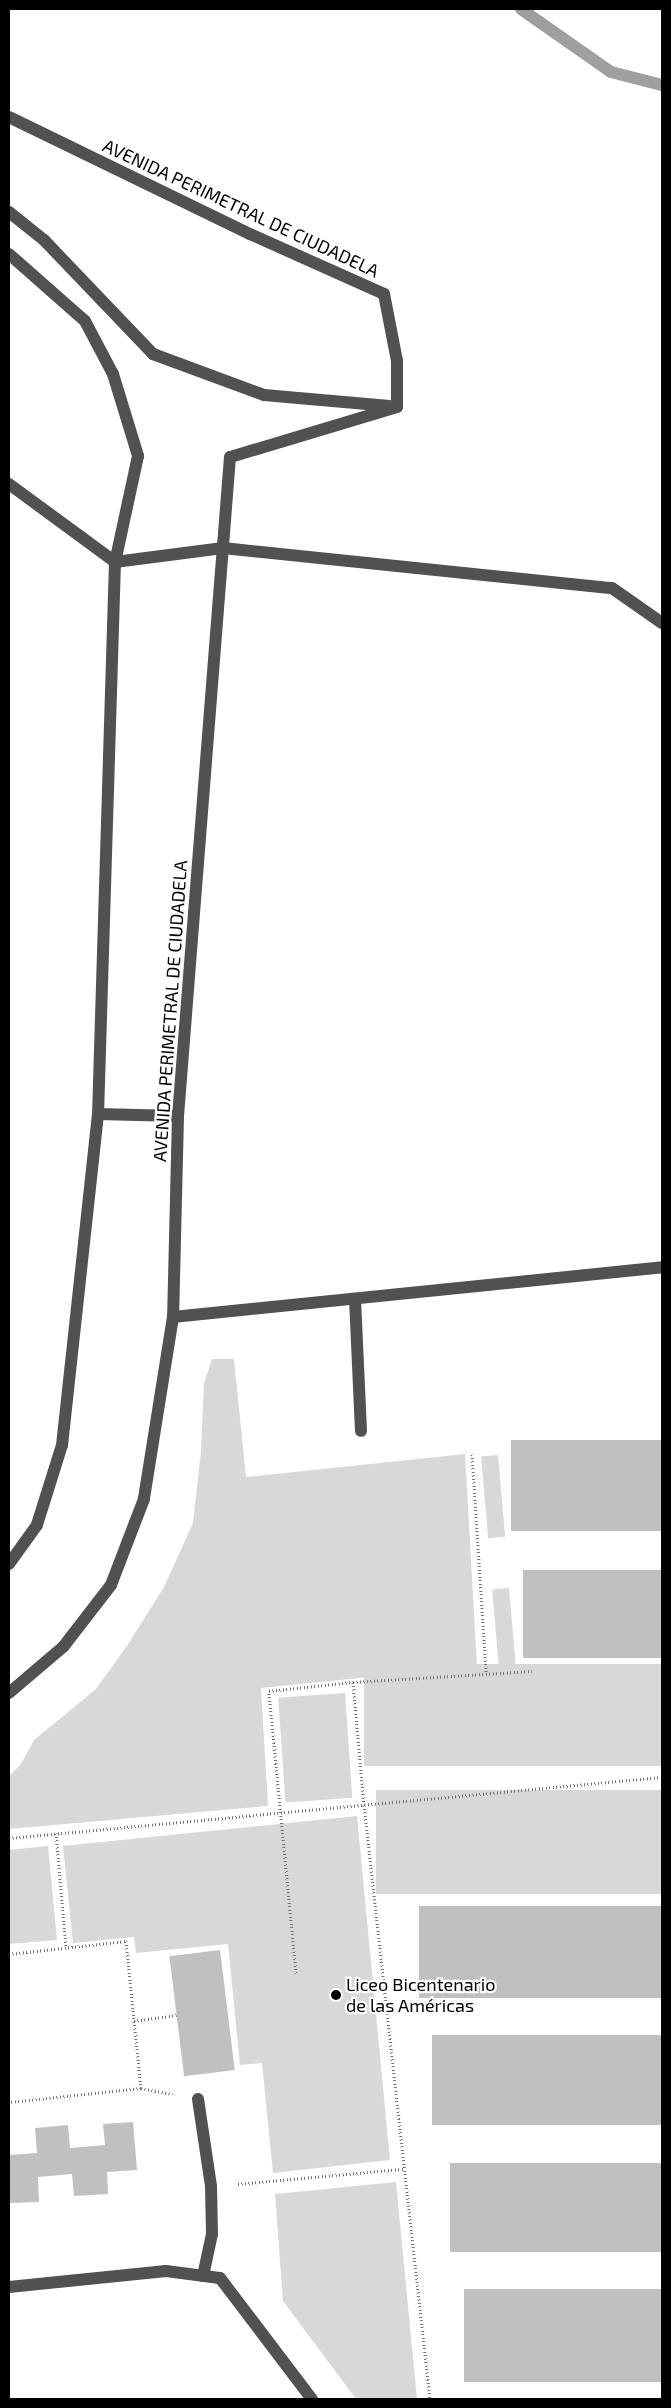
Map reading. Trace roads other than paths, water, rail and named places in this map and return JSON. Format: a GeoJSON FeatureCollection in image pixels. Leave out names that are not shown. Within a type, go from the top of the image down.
{"type":"FeatureCollection","features":[{"type":"Feature","properties":{"kind":"street","name":"AVENIDA PERIMETRAL DE CIUDADELA"},"geometry":{"type":"LineString","coordinates":[[9,117],[250,234],[384,294],[397,361],[397,407],[230,456],[178,1116],[173,1317],[144,1499],[111,1585],[63,1648],[9,1693]]}},
{"type":"Feature","properties":{"kind":"street"},"geometry":{"type":"LineString","coordinates":[[9,212],[44,240],[153,354],[264,395],[397,407]]}},
{"type":"Feature","properties":{"kind":"street"},"geometry":{"type":"LineString","coordinates":[[9,254],[85,321],[113,374],[138,456],[116,562],[98,1114],[62,1445],[37,1525],[9,1564]]}},
{"type":"Feature","properties":{"kind":"street"},"geometry":{"type":"LineString","coordinates":[[9,484],[116,562],[223,548],[612,588],[662,623]]}},
{"type":"Feature","properties":{"kind":"street"},"geometry":{"type":"LineString","coordinates":[[98,1114],[178,1116]]}},
{"type":"Feature","properties":{"kind":"street"},"geometry":{"type":"LineString","coordinates":[[173,1317],[662,1267]]}},
{"type":"Feature","properties":{"kind":"street"},"geometry":{"type":"LineString","coordinates":[[355,1299],[361,1431]]}},
{"type":"Feature","properties":{"kind":"street"},"geometry":{"type":"LineString","coordinates":[[198,2099],[211,2186],[212,2234],[203,2276]]}},
{"type":"Feature","properties":{"kind":"street"},"geometry":{"type":"LineString","coordinates":[[9,2287],[166,2271],[220,2278],[312,2399]]}},
{"type":"Feature","properties":{"kind":"waterway"},"geometry":{"type":"LineString","coordinates":[[521,9],[611,72],[662,85]]}},
{"type":"Feature","properties":{"kind":"place","name":"Liceo Bicentenario de las Américas"},"geometry":{"type":"Point","coordinates":[336,1995]}}]}
